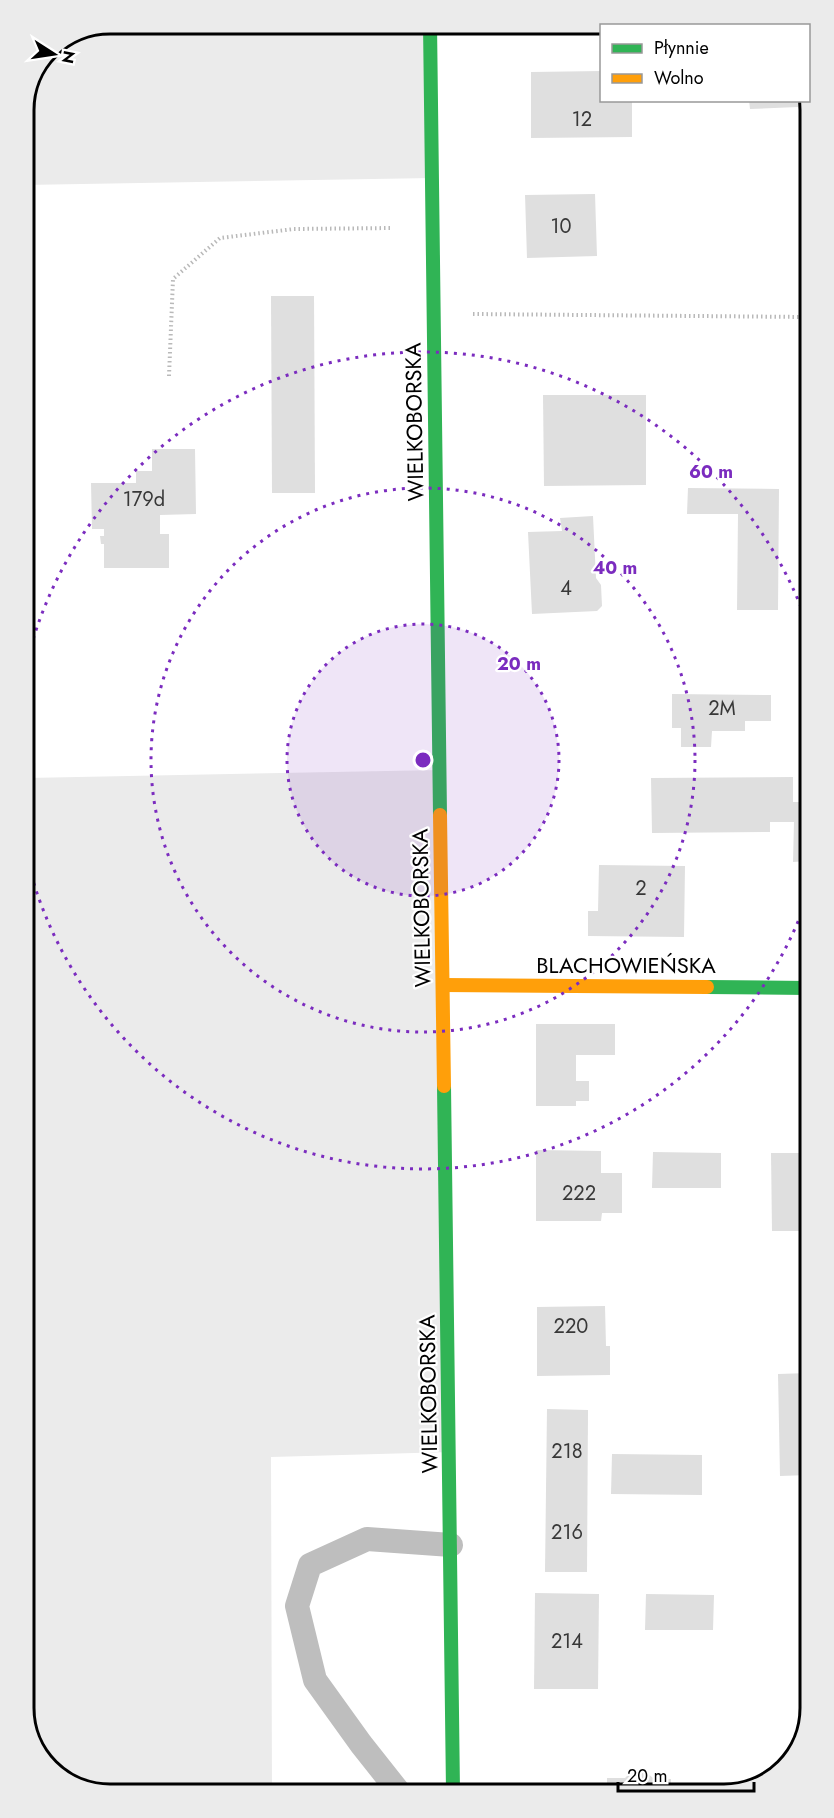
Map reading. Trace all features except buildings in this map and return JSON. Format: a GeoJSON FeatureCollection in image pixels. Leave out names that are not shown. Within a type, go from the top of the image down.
{"type":"FeatureCollection","features":[{"type":"Feature","properties":{"kind":"street","name":"WIELKOBORSKA"},"geometry":{"type":"LineString","coordinates":[[430,35],[453,1784]]}},
{"type":"Feature","properties":{"kind":"street","name":"BLACHOWIEŃSKA"},"geometry":{"type":"LineString","coordinates":[[443,985],[800,988]]}},
{"type":"Feature","properties":{"kind":"lane"},"geometry":{"type":"LineString","coordinates":[[392,1783],[315,1680],[297,1606],[310,1565],[367,1539],[451,1545]]}},
{"type":"Feature","properties":{"kind":"path"},"geometry":{"type":"LineString","coordinates":[[169,376],[173,279],[220,238],[294,229],[433,227]]}},
{"type":"Feature","properties":{"kind":"path"},"geometry":{"type":"LineString","coordinates":[[434,314],[800,317]]}},
{"type":"Feature","properties":{"kind":"shaded area"},"geometry":{"type":"Polygon","coordinates":[[[111,34],[430,35],[432,178],[35,185],[37,91],[47,68],[57,57],[68,47],[96,36],[111,34]]]}},
{"type":"Feature","properties":{"kind":"shaded area"},"geometry":{"type":"Polygon","coordinates":[[[440,770],[450,1452],[271,1457],[272,1783],[96,1782],[82,1778],[64,1768],[53,1757],[42,1741],[36,1722],[34,1707],[35,778],[440,770]]]}},
{"type":"Feature","properties":{"kind":"traffic: fast"},"geometry":{"type":"LineString","coordinates":[[430,35],[440,815]]}},
{"type":"Feature","properties":{"kind":"traffic: fast"},"geometry":{"type":"LineString","coordinates":[[707,987],[800,988]]}},
{"type":"Feature","properties":{"kind":"traffic: fast"},"geometry":{"type":"LineString","coordinates":[[444,1086],[453,1784]]}},
{"type":"Feature","properties":{"kind":"traffic: slow"},"geometry":{"type":"LineString","coordinates":[[440,815],[444,1086]]}},
{"type":"Feature","properties":{"kind":"traffic: slow"},"geometry":{"type":"LineString","coordinates":[[443,985],[707,987]]}}]}
